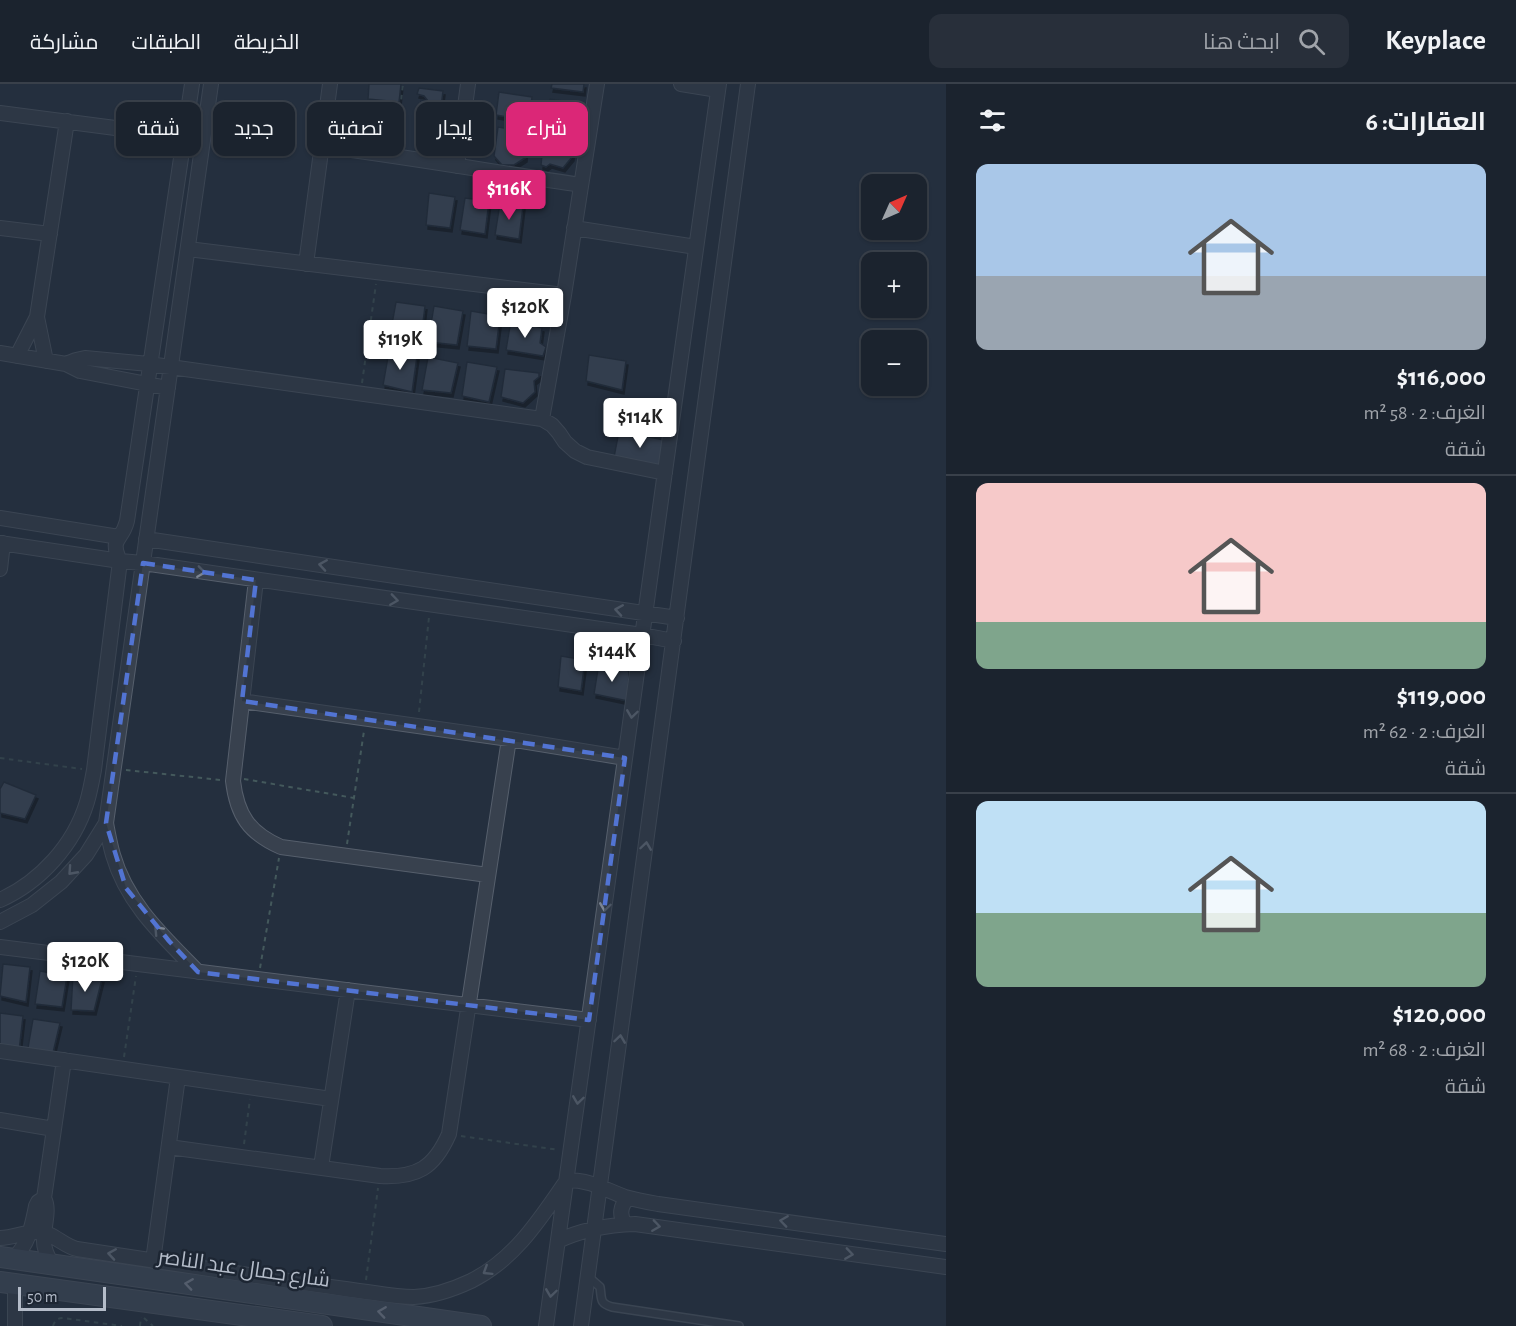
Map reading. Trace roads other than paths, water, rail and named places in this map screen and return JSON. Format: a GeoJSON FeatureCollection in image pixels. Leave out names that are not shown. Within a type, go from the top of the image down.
{"type":"FeatureCollection","features":[{"type":"Feature","properties":{"kind":"main road","name":"شارع جمال عبد الناصر"},"geometry":{"type":"LineString","coordinates":[[6,1258],[481,1326]]}},
{"type":"Feature","properties":{"kind":"main road"},"geometry":{"type":"LineString","coordinates":[[7,1283],[322,1326]]}},
{"type":"Feature","properties":{"kind":"main road"},"geometry":{"type":"LineString","coordinates":[[259,1317],[262,1308],[261,1294]]}},
{"type":"Feature","properties":{"kind":"main road"},"geometry":{"type":"LineString","coordinates":[[294,1322],[291,1312],[297,1299]]}},
{"type":"Feature","properties":{"kind":"street"},"geometry":{"type":"LineString","coordinates":[[189,102],[192,84]]}},
{"type":"Feature","properties":{"kind":"street"},"geometry":{"type":"LineString","coordinates":[[198,972],[145,916],[126,888],[113,856],[106,823],[212,84]]}},
{"type":"Feature","properties":{"kind":"street"},"geometry":{"type":"LineString","coordinates":[[328,102],[330,84]]}},
{"type":"Feature","properties":{"kind":"street"},"geometry":{"type":"LineString","coordinates":[[457,166],[468,84]]}},
{"type":"Feature","properties":{"kind":"street"},"geometry":{"type":"LineString","coordinates":[[542,419],[597,84]]}},
{"type":"Feature","properties":{"kind":"street"},"geometry":{"type":"LineString","coordinates":[[546,1326],[719,87],[681,84]]}},
{"type":"Feature","properties":{"kind":"street"},"geometry":{"type":"LineString","coordinates":[[581,1326],[748,84]]}},
{"type":"Feature","properties":{"kind":"street"},"geometry":{"type":"LineString","coordinates":[[0,113],[116,128]]}},
{"type":"Feature","properties":{"kind":"street"},"geometry":{"type":"LineString","coordinates":[[17,356],[37,317],[67,122]]}},
{"type":"Feature","properties":{"kind":"street"},"geometry":{"type":"LineString","coordinates":[[0,900],[31,882],[55,860],[74,833],[87,802],[94,770],[120,561],[115,548],[116,541],[127,521],[181,156]]}},
{"type":"Feature","properties":{"kind":"street"},"geometry":{"type":"LineString","coordinates":[[306,264],[321,156]]}},
{"type":"Feature","properties":{"kind":"street"},"geometry":{"type":"LineString","coordinates":[[401,156],[581,185]]}},
{"type":"Feature","properties":{"kind":"street"},"geometry":{"type":"LineString","coordinates":[[0,228],[50,234]]}},
{"type":"Feature","properties":{"kind":"street"},"geometry":{"type":"LineString","coordinates":[[574,228],[696,247]]}},
{"type":"Feature","properties":{"kind":"street"},"geometry":{"type":"LineString","coordinates":[[188,249],[564,295]]}},
{"type":"Feature","properties":{"kind":"street"},"geometry":{"type":"LineString","coordinates":[[37,317],[46,361]]}},
{"type":"Feature","properties":{"kind":"street"},"geometry":{"type":"LineString","coordinates":[[0,353],[66,364],[80,371],[168,388]]}},
{"type":"Feature","properties":{"kind":"street"},"geometry":{"type":"LineString","coordinates":[[66,364],[85,358],[149,364],[542,419],[552,425],[575,451],[587,457],[665,473]]}},
{"type":"Feature","properties":{"kind":"street"},"geometry":{"type":"LineString","coordinates":[[0,518],[119,537]]}},
{"type":"Feature","properties":{"kind":"street"},"geometry":{"type":"LineString","coordinates":[[147,539],[677,618]]}},
{"type":"Feature","properties":{"kind":"street"},"geometry":{"type":"LineString","coordinates":[[0,569],[2,543],[674,641]]}},
{"type":"Feature","properties":{"kind":"street"},"geometry":{"type":"LineString","coordinates":[[256,580],[233,779],[235,799],[252,829],[265,840],[281,847],[488,875]]}},
{"type":"Feature","properties":{"kind":"street"},"geometry":{"type":"LineString","coordinates":[[242,701],[625,758]]}},
{"type":"Feature","properties":{"kind":"street"},"geometry":{"type":"LineString","coordinates":[[169,1147],[397,1177],[414,1173],[430,1164],[442,1150],[448,1134],[509,739]]}},
{"type":"Feature","properties":{"kind":"street"},"geometry":{"type":"LineString","coordinates":[[0,922],[32,905],[62,882],[86,855],[106,823]]}},
{"type":"Feature","properties":{"kind":"street"},"geometry":{"type":"LineString","coordinates":[[0,947],[589,1020]]}},
{"type":"Feature","properties":{"kind":"street"},"geometry":{"type":"LineString","coordinates":[[321,1167],[348,990]]}},
{"type":"Feature","properties":{"kind":"street"},"geometry":{"type":"LineString","coordinates":[[0,1051],[331,1099]]}},
{"type":"Feature","properties":{"kind":"street"},"geometry":{"type":"LineString","coordinates":[[52,1264],[37,1233],[36,1206],[44,1198],[64,1060]]}},
{"type":"Feature","properties":{"kind":"street"},"geometry":{"type":"LineString","coordinates":[[153,1261],[178,1077]]}},
{"type":"Feature","properties":{"kind":"street"},"geometry":{"type":"LineString","coordinates":[[0,1120],[54,1129]]}},
{"type":"Feature","properties":{"kind":"street"},"geometry":{"type":"LineString","coordinates":[[567,1180],[584,1181],[628,1198],[658,1204],[946,1244]]}},
{"type":"Feature","properties":{"kind":"street"},"geometry":{"type":"LineString","coordinates":[[0,1238],[37,1233],[71,1248],[364,1292],[415,1297],[434,1294],[471,1281],[496,1265],[519,1245],[567,1180]]}},
{"type":"Feature","properties":{"kind":"street"},"geometry":{"type":"LineString","coordinates":[[625,1224],[621,1210],[628,1198]]}},
{"type":"Feature","properties":{"kind":"street"},"geometry":{"type":"LineString","coordinates":[[558,1242],[576,1233],[594,1228],[634,1224],[946,1267]]}},
{"type":"Feature","properties":{"kind":"street"},"geometry":{"type":"LineString","coordinates":[[6,1258],[24,1247],[37,1233]]}},
{"type":"Feature","properties":{"kind":"street"},"geometry":{"type":"LineString","coordinates":[[7,1283],[15,1326]]}},
{"type":"Feature","properties":{"kind":"lane"},"geometry":{"type":"LineString","coordinates":[[587,1280],[592,1280],[600,1287],[601,1301],[605,1305],[739,1326]]}}]}
